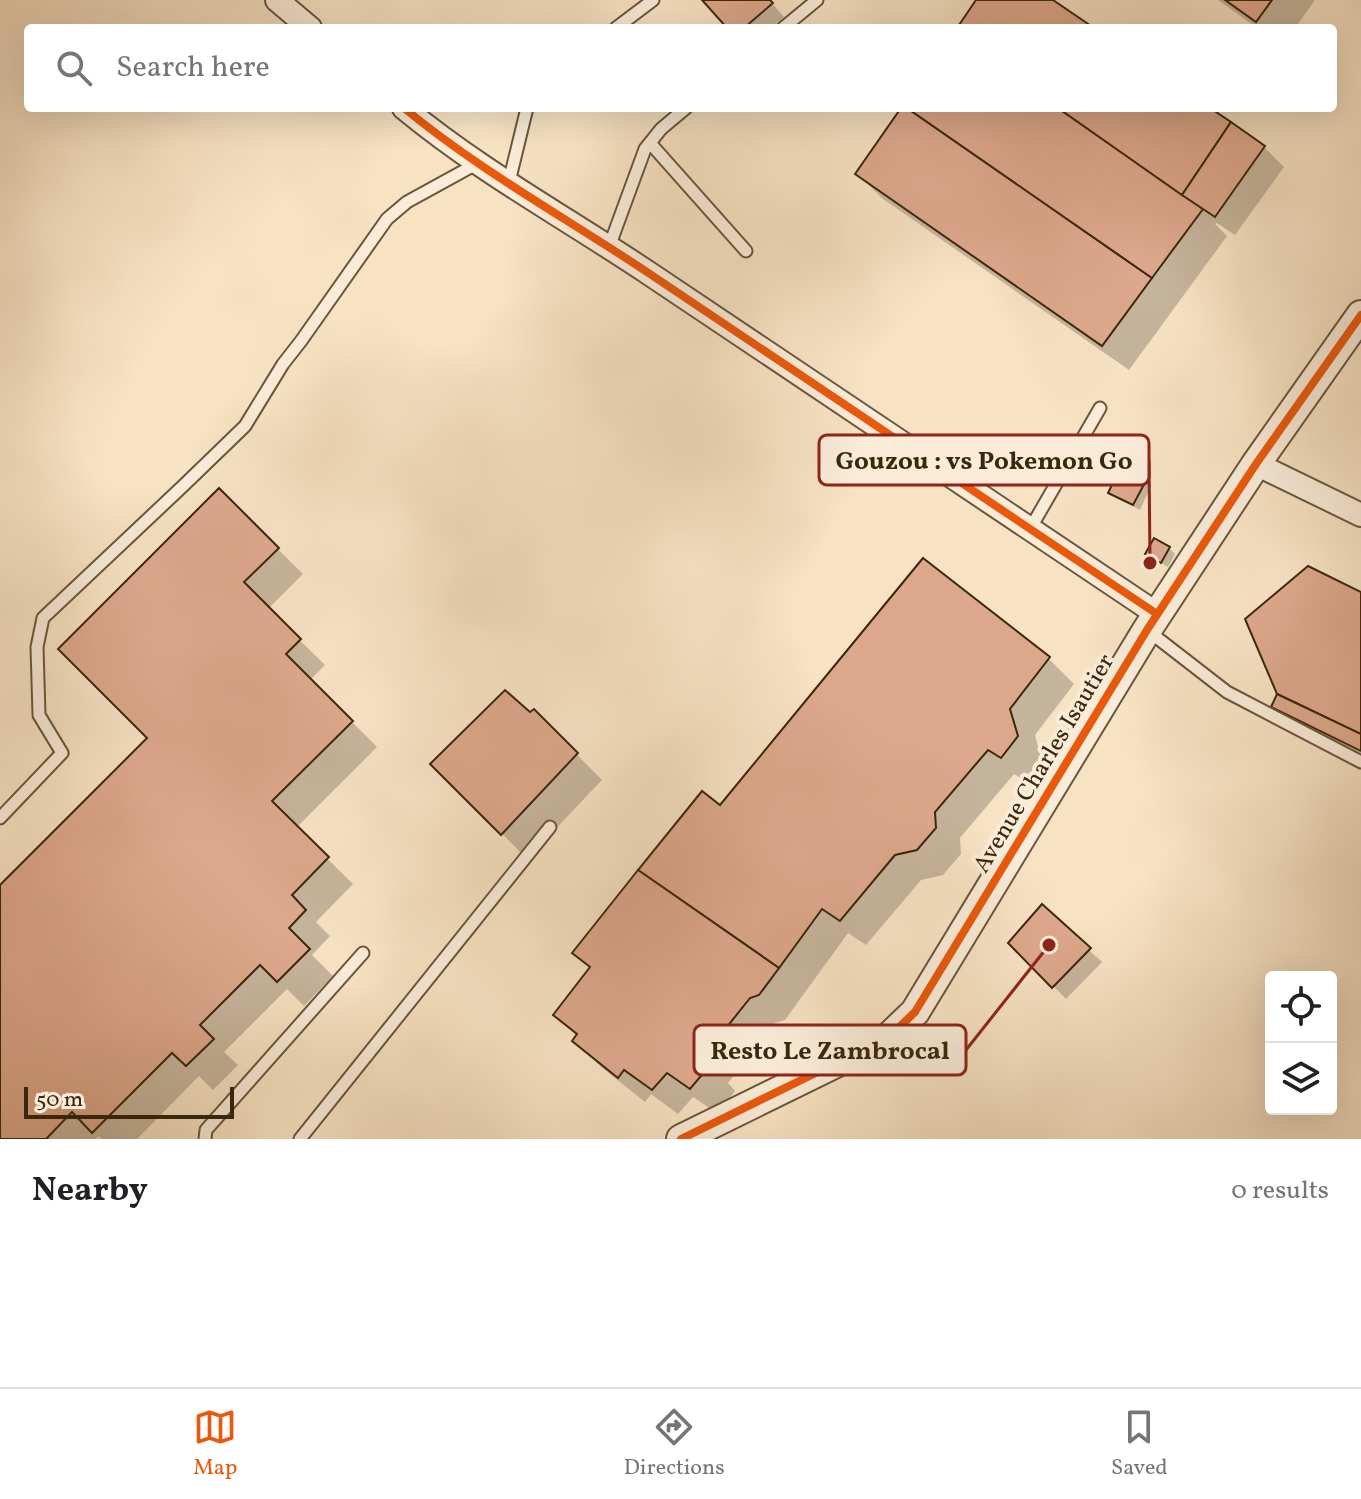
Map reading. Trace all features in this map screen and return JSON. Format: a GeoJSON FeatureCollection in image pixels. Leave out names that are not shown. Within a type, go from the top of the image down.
{"type":"FeatureCollection","features":[{"type":"Feature","properties":{"kind":"street"},"geometry":{"type":"LineString","coordinates":[[277,0],[305,24]]}},
{"type":"Feature","properties":{"kind":"street"},"geometry":{"type":"LineString","coordinates":[[303,0],[318,24]]}},
{"type":"Feature","properties":{"kind":"street"},"geometry":{"type":"LineString","coordinates":[[409,112],[478,163],[1030,529],[1152,622]]}},
{"type":"Feature","properties":{"kind":"street","name":"Avenue Charles Isautier"},"geometry":{"type":"LineString","coordinates":[[681,1139],[889,1037],[915,1012],[1152,622],[1256,464],[1361,315]]}},
{"type":"Feature","properties":{"kind":"street"},"geometry":{"type":"LineString","coordinates":[[1256,464],[1361,515]]}},
{"type":"Feature","properties":{"kind":"lane"},"geometry":{"type":"LineString","coordinates":[[621,24],[653,0]]}},
{"type":"Feature","properties":{"kind":"lane"},"geometry":{"type":"LineString","coordinates":[[788,24],[817,0]]}},
{"type":"Feature","properties":{"kind":"lane"},"geometry":{"type":"LineString","coordinates":[[509,182],[526,112]]}},
{"type":"Feature","properties":{"kind":"lane"},"geometry":{"type":"LineString","coordinates":[[609,247],[645,149],[661,129],[681,112]]}},
{"type":"Feature","properties":{"kind":"lane"},"geometry":{"type":"LineString","coordinates":[[650,143],[746,251]]}},
{"type":"Feature","properties":{"kind":"lane"},"geometry":{"type":"LineString","coordinates":[[0,818],[62,753],[39,715],[37,647],[43,618],[245,426],[283,364],[387,219],[407,202],[478,163]]}},
{"type":"Feature","properties":{"kind":"lane"},"geometry":{"type":"LineString","coordinates":[[1030,529],[1100,408]]}},
{"type":"Feature","properties":{"kind":"lane"},"geometry":{"type":"LineString","coordinates":[[1152,622],[1227,692],[1361,762]]}},
{"type":"Feature","properties":{"kind":"lane"},"geometry":{"type":"LineString","coordinates":[[300,1139],[550,827]]}},
{"type":"Feature","properties":{"kind":"lane"},"geometry":{"type":"LineString","coordinates":[[205,1139],[206,1130],[363,953]]}},
{"type":"Feature","properties":{"kind":"building"},"geometry":{"type":"Polygon","coordinates":[[[702,0],[770,0],[773,3],[749,24],[723,24],[702,0]]]}},
{"type":"Feature","properties":{"kind":"building"},"geometry":{"type":"Polygon","coordinates":[[[976,0],[1053,0],[1088,24],[960,24],[976,0]]]}},
{"type":"Feature","properties":{"kind":"building"},"geometry":{"type":"Polygon","coordinates":[[[1225,0],[1272,0],[1256,22],[1225,0]]]}},
{"type":"Feature","properties":{"kind":"building"},"geometry":{"type":"Polygon","coordinates":[[[898,112],[913,112],[1152,278],[1102,346],[855,174],[898,112]]]}},
{"type":"Feature","properties":{"kind":"building"},"geometry":{"type":"Polygon","coordinates":[[[913,112],[1064,112],[1203,209],[1152,278],[913,112]]]}},
{"type":"Feature","properties":{"kind":"building"},"geometry":{"type":"Polygon","coordinates":[[[1064,112],[1216,112],[1231,122],[1182,195],[1064,112]]]}},
{"type":"Feature","properties":{"kind":"building"},"geometry":{"type":"Polygon","coordinates":[[[1231,122],[1265,146],[1215,217],[1182,195],[1231,122]]]}},
{"type":"Feature","properties":{"kind":"building"},"geometry":{"type":"Polygon","coordinates":[[[1121,466],[1147,479],[1133,505],[1108,493],[1121,466]]]}},
{"type":"Feature","properties":{"kind":"building"},"geometry":{"type":"Polygon","coordinates":[[[219,488],[279,548],[244,582],[301,639],[286,654],[353,721],[272,801],[329,857],[292,895],[306,910],[289,928],[310,949],[277,982],[260,965],[200,1025],[214,1039],[186,1066],[172,1053],[92,1133],[72,1112],[48,1139],[0,1139],[0,885],[147,738],[58,649],[219,488]]]}},
{"type":"Feature","properties":{"kind":"building"},"geometry":{"type":"Polygon","coordinates":[[[1154,538],[1170,547],[1161,563],[1145,554],[1154,538]]]}},
{"type":"Feature","properties":{"kind":"building"},"geometry":{"type":"Polygon","coordinates":[[[923,558],[1050,657],[1010,709],[1018,736],[1001,758],[988,750],[935,812],[936,828],[917,850],[895,855],[840,921],[822,909],[779,968],[638,870],[702,791],[720,805],[923,558]]]}},
{"type":"Feature","properties":{"kind":"building"},"geometry":{"type":"Polygon","coordinates":[[[1308,566],[1361,592],[1361,734],[1277,694],[1245,619],[1308,566]]]}},
{"type":"Feature","properties":{"kind":"building"},"geometry":{"type":"Polygon","coordinates":[[[505,690],[530,712],[534,709],[578,753],[501,835],[430,764],[505,690]]]}},
{"type":"Feature","properties":{"kind":"building"},"geometry":{"type":"Polygon","coordinates":[[[1277,694],[1361,734],[1361,751],[1271,707],[1277,694]]]}},
{"type":"Feature","properties":{"kind":"building"},"geometry":{"type":"Polygon","coordinates":[[[638,870],[779,968],[759,995],[750,998],[703,1057],[711,1064],[690,1089],[667,1073],[652,1090],[624,1070],[618,1078],[572,1041],[577,1034],[553,1015],[590,967],[572,953],[638,870]]]}},
{"type":"Feature","properties":{"kind":"building"},"geometry":{"type":"Polygon","coordinates":[[[1042,904],[1091,948],[1052,988],[1008,943],[1042,904]]]}},
{"type":"Feature","properties":{"kind":"cycle path"},"geometry":{"type":"LineString","coordinates":[[409,112],[494,174],[650,274],[1157,614]]}},
{"type":"Feature","properties":{"kind":"cycle path"},"geometry":{"type":"LineString","coordinates":[[681,1139],[889,1037],[915,1012],[1147,630],[1256,464],[1361,315]]}},
{"type":"Feature","properties":{"kind":"place","name":"Gouzou : vs Pokemon Go"},"geometry":{"type":"Point","coordinates":[1150,563]}},
{"type":"Feature","properties":{"kind":"place","name":"Resto Le Zambrocal"},"geometry":{"type":"Point","coordinates":[1049,945]}}]}
